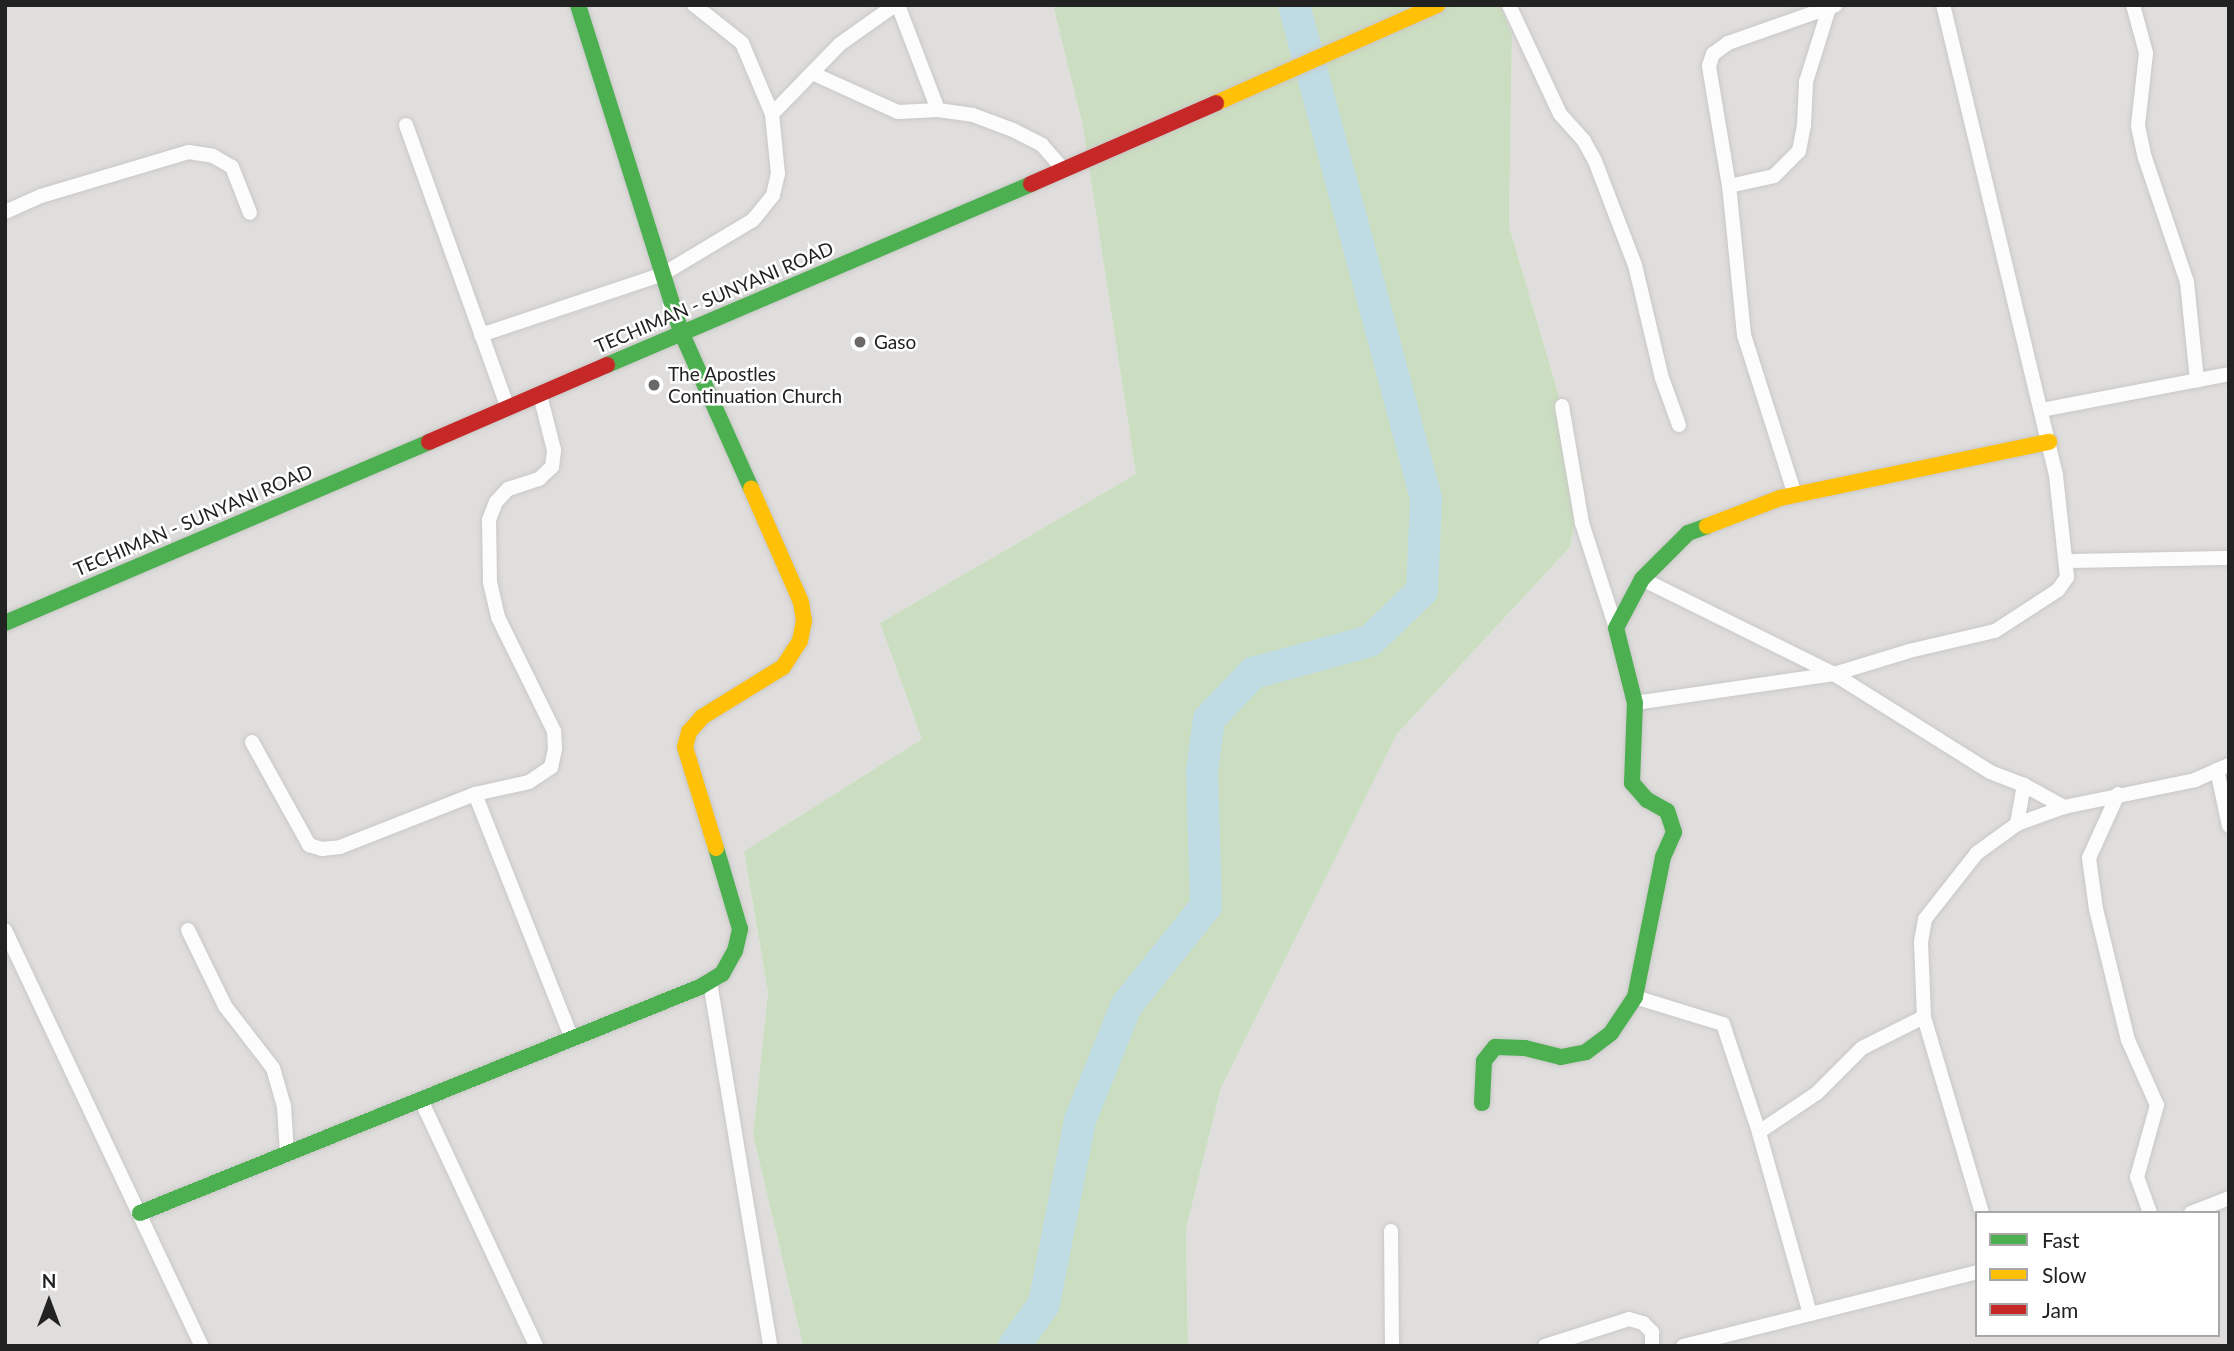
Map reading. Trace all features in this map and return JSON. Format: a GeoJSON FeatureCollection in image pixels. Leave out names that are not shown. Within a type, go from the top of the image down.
{"type":"FeatureCollection","features":[{"type":"Feature","properties":{"kind":"street"},"geometry":{"type":"LineString","coordinates":[[140,1213],[710,982],[722,974],[735,951],[740,929],[685,747],[688,732],[702,717],[783,667],[800,641],[804,621],[801,602],[682,334],[578,5]]}},
{"type":"Feature","properties":{"kind":"street"},"geometry":{"type":"LineString","coordinates":[[481,335],[663,274],[753,220],[773,195],[778,174],[772,114],[742,43],[724,26],[694,5]]}},
{"type":"Feature","properties":{"kind":"street"},"geometry":{"type":"LineString","coordinates":[[772,114],[855,33],[897,5],[937,110]]}},
{"type":"Feature","properties":{"kind":"street","name":"TECHIMAN - SUNYANI ROAD"},"geometry":{"type":"LineString","coordinates":[[5,623],[1064,170],[1437,5]]}},
{"type":"Feature","properties":{"kind":"street"},"geometry":{"type":"LineString","coordinates":[[1509,5],[1560,114],[1584,141],[1595,160],[1635,265],[1662,378],[1679,425]]}},
{"type":"Feature","properties":{"kind":"street"},"geometry":{"type":"LineString","coordinates":[[1635,703],[1834,674],[1909,651],[1995,631],[2058,590],[2067,577],[2056,475],[2049,442],[1943,5]]}},
{"type":"Feature","properties":{"kind":"street"},"geometry":{"type":"LineString","coordinates":[[2133,5],[2146,53],[2138,126],[2149,171],[2187,282],[2197,380]]}},
{"type":"Feature","properties":{"kind":"street"},"geometry":{"type":"LineString","coordinates":[[1729,186],[1774,176],[1799,151],[1804,125],[1806,82],[1832,6]]}},
{"type":"Feature","properties":{"kind":"street"},"geometry":{"type":"LineString","coordinates":[[1795,495],[1744,335],[1729,186],[1709,66],[1713,54],[1728,44],[1832,6]]}},
{"type":"Feature","properties":{"kind":"street"},"geometry":{"type":"LineString","coordinates":[[812,73],[898,112],[937,110],[973,115],[1013,130],[1042,145],[1064,170]]}},
{"type":"Feature","properties":{"kind":"street"},"geometry":{"type":"LineString","coordinates":[[406,125],[508,408]]}},
{"type":"Feature","properties":{"kind":"street"},"geometry":{"type":"LineString","coordinates":[[5,212],[41,196],[189,152],[214,156],[232,167],[250,214]]}},
{"type":"Feature","properties":{"kind":"street"},"geometry":{"type":"LineString","coordinates":[[2042,410],[2229,374]]}},
{"type":"Feature","properties":{"kind":"street"},"geometry":{"type":"LineString","coordinates":[[252,742],[309,845],[322,849],[340,847],[475,794],[529,782],[551,767],[555,749],[554,731],[498,617],[490,581],[489,520],[495,502],[508,489],[539,479],[552,467],[554,450],[540,395]]}},
{"type":"Feature","properties":{"kind":"street"},"geometry":{"type":"LineString","coordinates":[[1482,1103],[1484,1061],[1495,1047],[1525,1048],[1561,1057],[1586,1052],[1611,1033],[1635,997],[1663,857],[1674,832],[1667,811],[1647,800],[1632,783],[1635,703],[1616,628],[1582,523],[1562,406]]}},
{"type":"Feature","properties":{"kind":"street"},"geometry":{"type":"LineString","coordinates":[[1616,628],[1642,579],[1688,533],[1795,495],[2049,442]]}},
{"type":"Feature","properties":{"kind":"street"},"geometry":{"type":"LineString","coordinates":[[2066,561],[2229,558]]}},
{"type":"Feature","properties":{"kind":"street"},"geometry":{"type":"LineString","coordinates":[[1642,579],[1834,674],[1990,772],[2024,785],[2064,807]]}},
{"type":"Feature","properties":{"kind":"street"},"geometry":{"type":"LineString","coordinates":[[1981,1211],[1924,1017],[1921,943],[1925,919],[1977,853],[2017,824],[2064,807],[2194,779],[2223,768],[2229,826]]}},
{"type":"Feature","properties":{"kind":"street"},"geometry":{"type":"LineString","coordinates":[[2017,824],[2024,785]]}},
{"type":"Feature","properties":{"kind":"street"},"geometry":{"type":"LineString","coordinates":[[475,794],[572,1039]]}},
{"type":"Feature","properties":{"kind":"street"},"geometry":{"type":"LineString","coordinates":[[2118,794],[2089,858],[2096,909],[2128,1040],[2157,1105],[2137,1177],[2149,1211]]}},
{"type":"Feature","properties":{"kind":"street"},"geometry":{"type":"LineString","coordinates":[[5,930],[202,1346]]}},
{"type":"Feature","properties":{"kind":"street"},"geometry":{"type":"LineString","coordinates":[[188,930],[225,1006],[274,1068],[284,1106],[286,1154]]}},
{"type":"Feature","properties":{"kind":"street"},"geometry":{"type":"LineString","coordinates":[[710,982],[770,1346]]}},
{"type":"Feature","properties":{"kind":"street"},"geometry":{"type":"LineString","coordinates":[[1635,997],[1723,1024],[1759,1132],[1810,1314]]}},
{"type":"Feature","properties":{"kind":"street"},"geometry":{"type":"LineString","coordinates":[[1759,1132],[1817,1093],[1862,1048],[1924,1017]]}},
{"type":"Feature","properties":{"kind":"street"},"geometry":{"type":"LineString","coordinates":[[421,1100],[536,1346]]}},
{"type":"Feature","properties":{"kind":"street"},"geometry":{"type":"LineString","coordinates":[[2196,1211],[2229,1198]]}},
{"type":"Feature","properties":{"kind":"street"},"geometry":{"type":"LineString","coordinates":[[1391,1231],[1392,1346]]}},
{"type":"Feature","properties":{"kind":"street"},"geometry":{"type":"LineString","coordinates":[[1683,1346],[1975,1273]]}},
{"type":"Feature","properties":{"kind":"street"},"geometry":{"type":"LineString","coordinates":[[1545,1346],[1629,1319],[1643,1323],[1652,1332],[1652,1346]]}},
{"type":"Feature","properties":{"kind":"shaded area"},"geometry":{"type":"Polygon","coordinates":[[[5,5],[1053,5],[1082,122],[1136,474],[880,623],[922,739],[744,851],[768,992],[753,1135],[803,1346],[5,1346],[5,5]]]}},
{"type":"Feature","properties":{"kind":"shaded area"},"geometry":{"type":"Polygon","coordinates":[[[1500,5],[2229,5],[2229,1346],[1188,1346],[1186,1229],[1221,1088],[1397,734],[1570,547],[1583,478],[1509,226],[1512,36],[1500,5]]]}},
{"type":"Feature","properties":{"kind":"green space"},"geometry":{"type":"Polygon","coordinates":[[[1053,5],[1500,5],[1512,36],[1509,226],[1583,478],[1570,547],[1397,734],[1221,1088],[1186,1229],[1188,1346],[803,1346],[753,1135],[768,992],[744,851],[922,739],[880,623],[1136,474],[1082,122],[1053,5]]]}},
{"type":"Feature","properties":{"kind":"waterway"},"geometry":{"type":"LineString","coordinates":[[1014,1346],[1044,1304],[1080,1120],[1126,1006],[1206,906],[1202,771],[1209,719],[1253,673],[1370,641],[1422,591],[1426,498],[1294,5]]}},
{"type":"Feature","properties":{"kind":"traffic: fast"},"geometry":{"type":"LineString","coordinates":[[578,5],[682,334],[751,488]]}},
{"type":"Feature","properties":{"kind":"traffic: fast"},"geometry":{"type":"LineString","coordinates":[[607,365],[1031,184]]}},
{"type":"Feature","properties":{"kind":"traffic: fast"},"geometry":{"type":"LineString","coordinates":[[5,623],[429,442]]}},
{"type":"Feature","properties":{"kind":"traffic: fast"},"geometry":{"type":"LineString","coordinates":[[1482,1103],[1484,1061],[1495,1047],[1525,1048],[1561,1057],[1586,1052],[1611,1033],[1635,997],[1663,857],[1674,832],[1667,811],[1647,800],[1632,783],[1635,703],[1616,628],[1642,579],[1688,533],[1707,526]]}},
{"type":"Feature","properties":{"kind":"traffic: fast"},"geometry":{"type":"LineString","coordinates":[[140,1213],[700,987],[722,974],[735,951],[740,929],[716,848]]}},
{"type":"Feature","properties":{"kind":"traffic: slow"},"geometry":{"type":"LineString","coordinates":[[1216,103],[1437,5]]}},
{"type":"Feature","properties":{"kind":"traffic: slow"},"geometry":{"type":"LineString","coordinates":[[1707,526],[1780,498],[2049,442]]}},
{"type":"Feature","properties":{"kind":"traffic: slow"},"geometry":{"type":"LineString","coordinates":[[716,848],[685,747],[689,732],[702,717],[783,667],[800,641],[804,621],[801,602],[751,488]]}},
{"type":"Feature","properties":{"kind":"traffic: jam"},"geometry":{"type":"LineString","coordinates":[[1031,184],[1216,103]]}},
{"type":"Feature","properties":{"kind":"traffic: jam"},"geometry":{"type":"LineString","coordinates":[[429,442],[607,365]]}},
{"type":"Feature","properties":{"kind":"place","name":"Gaso"},"geometry":{"type":"Point","coordinates":[860,342]}},
{"type":"Feature","properties":{"kind":"place","name":"The Apostles Continuation Church"},"geometry":{"type":"Point","coordinates":[654,385]}}]}
